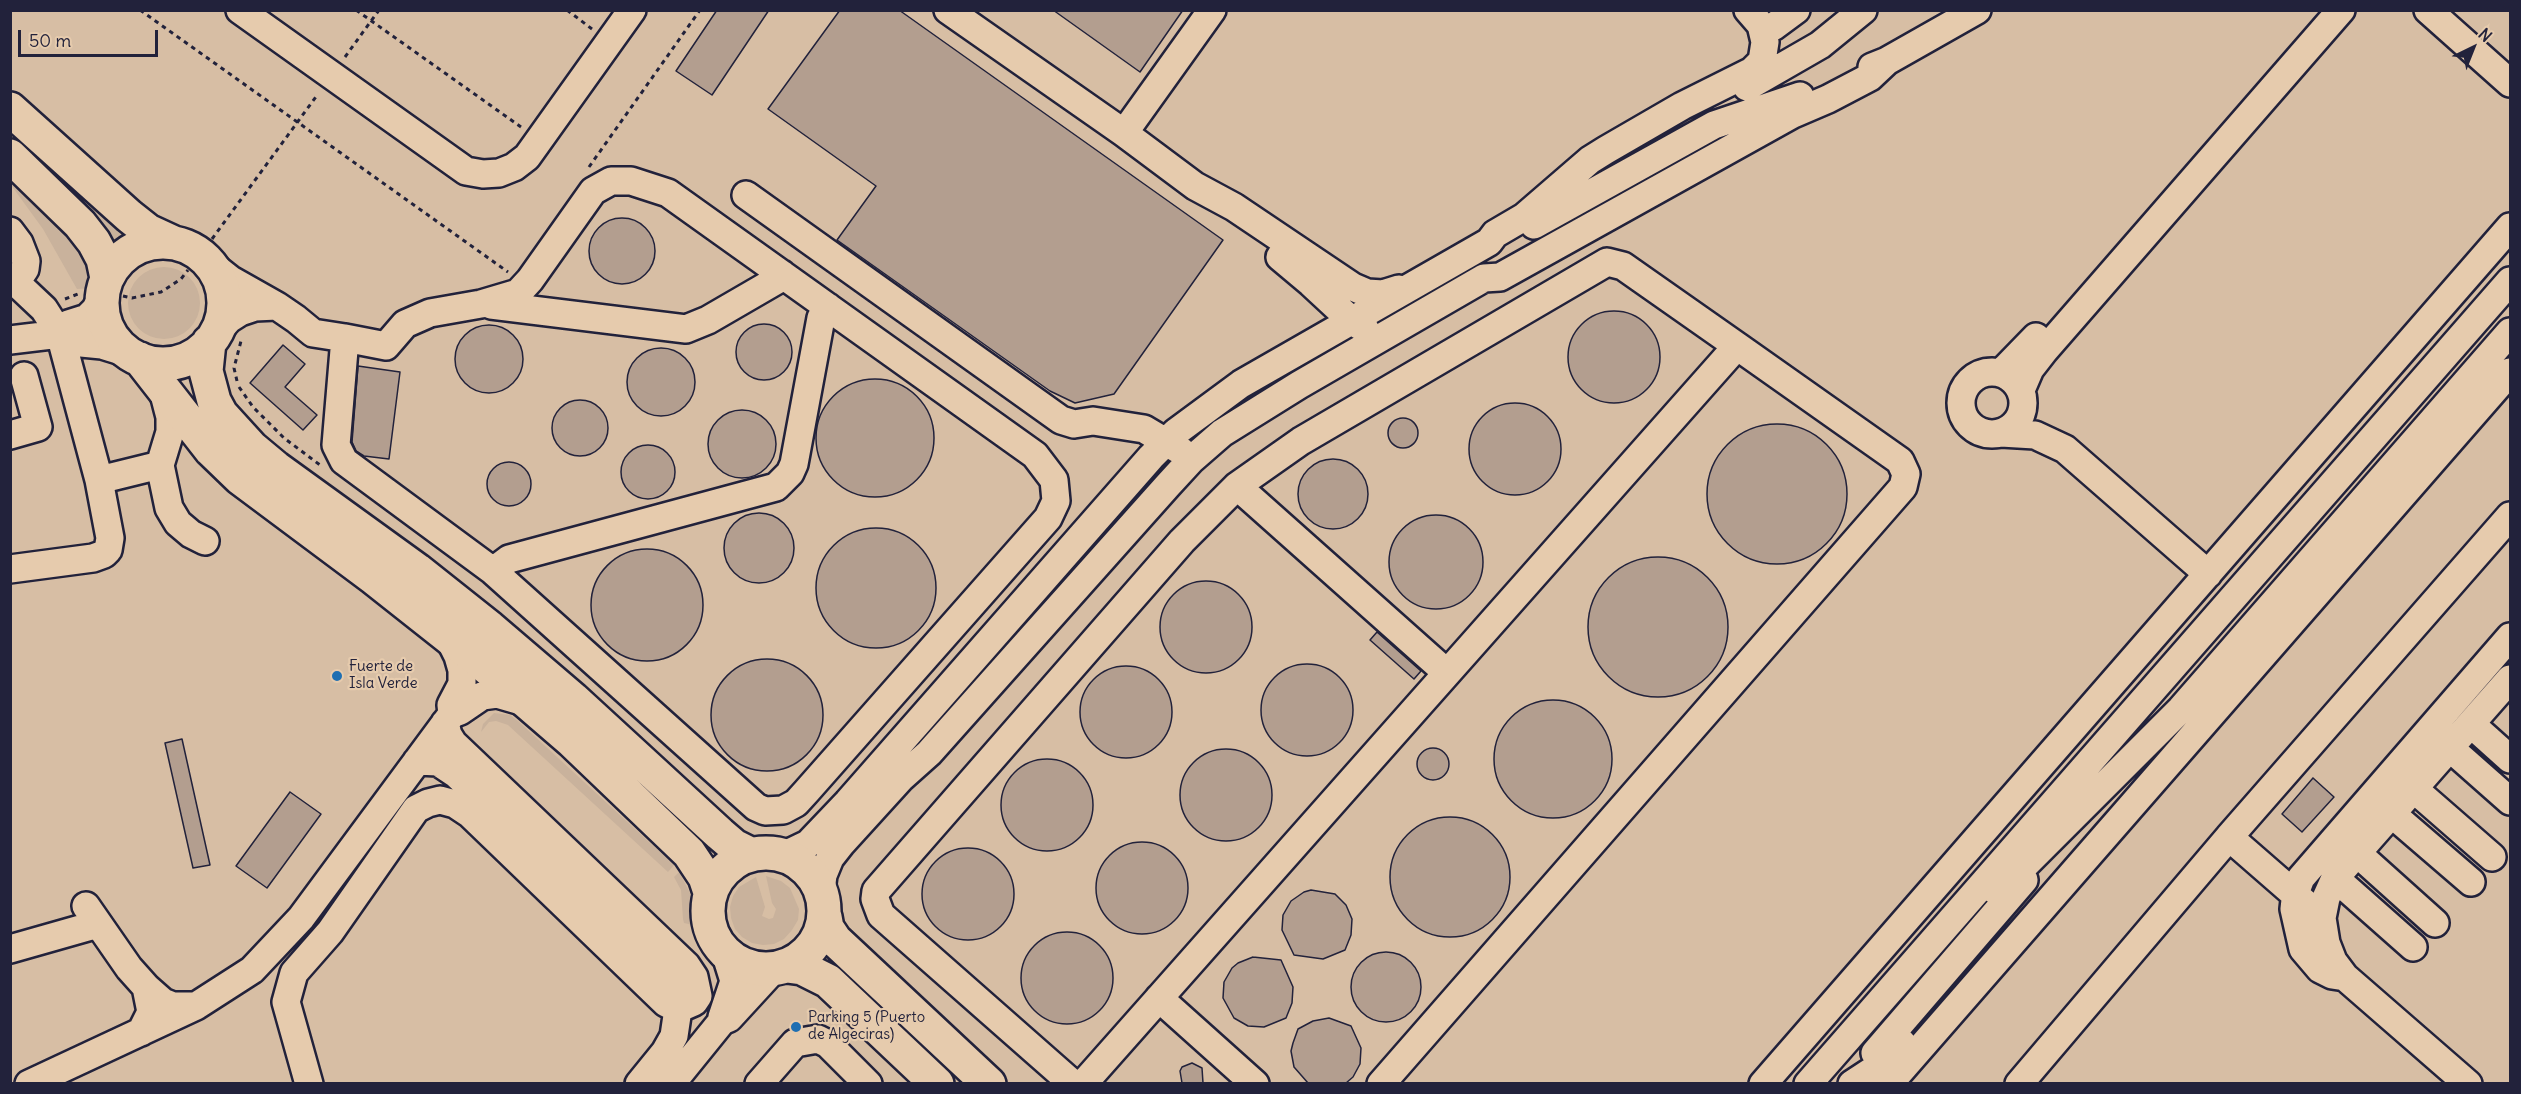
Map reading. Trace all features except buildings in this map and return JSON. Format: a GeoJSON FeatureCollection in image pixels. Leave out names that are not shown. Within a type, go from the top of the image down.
{"type":"FeatureCollection","features":[{"type":"Feature","properties":{"kind":"main road"},"geometry":{"type":"LineString","coordinates":[[10,109],[129,216],[148,231],[194,253],[215,271],[224,295],[222,320],[213,337],[206,370],[214,401],[221,414],[252,448],[276,468],[409,563],[490,628],[581,706],[720,834],[734,846],[750,854]]}},
{"type":"Feature","properties":{"kind":"main road"},"geometry":{"type":"LineString","coordinates":[[10,156],[80,224],[94,242],[103,259],[102,310],[108,329],[119,345],[134,356],[164,390],[211,450],[240,478],[374,578],[529,704],[672,835],[699,865],[710,892]]}},
{"type":"Feature","properties":{"kind":"main road"},"geometry":{"type":"LineString","coordinates":[[104,289],[116,263],[136,248],[149,243],[194,253]]}},
{"type":"Feature","properties":{"kind":"main road"},"geometry":{"type":"LineString","coordinates":[[134,356],[164,364],[177,362],[189,358],[213,337]]}},
{"type":"Feature","properties":{"kind":"main road"},"geometry":{"type":"LineString","coordinates":[[937,1083],[915,1071],[828,981],[802,968],[748,966],[725,952],[711,930],[708,905],[710,892],[724,870],[734,861],[750,854],[772,852],[785,855],[807,869],[823,904],[827,928],[835,940],[989,1083]]}},
{"type":"Feature","properties":{"kind":"main road"},"geometry":{"type":"LineString","coordinates":[[780,967],[808,952],[822,929],[823,904]]}},
{"type":"Feature","properties":{"kind":"street"},"geometry":{"type":"LineString","coordinates":[[240,10],[466,171],[483,174],[499,173],[527,158],[632,10]]}},
{"type":"Feature","properties":{"kind":"street"},"geometry":{"type":"LineString","coordinates":[[948,10],[1124,133],[1195,186],[1234,207],[1301,262],[1357,298],[1372,327]]}},
{"type":"Feature","properties":{"kind":"street"},"geometry":{"type":"LineString","coordinates":[[1124,133],[1212,10]]}},
{"type":"Feature","properties":{"kind":"street"},"geometry":{"type":"LineString","coordinates":[[1748,10],[1761,25],[1765,42],[1762,61],[1765,68]]}},
{"type":"Feature","properties":{"kind":"street"},"geometry":{"type":"LineString","coordinates":[[1765,68],[1777,48],[1769,19],[1796,10]]}},
{"type":"Feature","properties":{"kind":"street"},"geometry":{"type":"LineString","coordinates":[[1484,278],[1493,264],[1526,245],[1563,210],[1597,177],[1610,157],[1682,105],[1765,68],[1835,32],[1863,10]]}},
{"type":"Feature","properties":{"kind":"street"},"geometry":{"type":"LineString","coordinates":[[1489,242],[1500,244],[1714,125],[1832,86],[1864,69],[1887,61],[1977,10]]}},
{"type":"Feature","properties":{"kind":"street"},"geometry":{"type":"LineString","coordinates":[[2001,433],[2010,429],[2021,416],[2024,408],[2015,385],[2021,354],[2320,10]]}},
{"type":"Feature","properties":{"kind":"street"},"geometry":{"type":"LineString","coordinates":[[2015,385],[2341,10]]}},
{"type":"Feature","properties":{"kind":"street"},"geometry":{"type":"LineString","coordinates":[[2428,10],[2511,83]]}},
{"type":"Feature","properties":{"kind":"street"},"geometry":{"type":"LineString","coordinates":[[785,855],[807,844],[848,802],[1167,441],[1213,403],[1241,384],[1328,334],[1372,327],[1484,278],[1500,277],[1510,272],[1793,114],[1870,77],[1887,61]]}},
{"type":"Feature","properties":{"kind":"street"},"geometry":{"type":"LineString","coordinates":[[1301,262],[1367,292],[1383,294],[1417,283],[1489,242],[1495,234],[1524,217],[1590,160],[1610,157]]}},
{"type":"Feature","properties":{"kind":"street"},"geometry":{"type":"LineString","coordinates":[[194,253],[231,279],[286,312],[313,333],[386,346],[405,324],[430,313],[510,297],[525,287],[593,191],[610,181],[631,181],[668,193],[1035,455],[1054,480],[1056,501],[1048,518],[796,803],[774,812],[756,807],[493,571],[340,457],[336,445],[345,339]]}},
{"type":"Feature","properties":{"kind":"street"},"geometry":{"type":"LineString","coordinates":[[746,195],[1061,420],[1074,424],[1093,421],[1144,429],[1167,441],[1191,460]]}},
{"type":"Feature","properties":{"kind":"street"},"geometry":{"type":"LineString","coordinates":[[1763,1083],[2511,228]]}},
{"type":"Feature","properties":{"kind":"street"},"geometry":{"type":"LineString","coordinates":[[10,231],[19,243],[26,261],[25,269],[13,279],[44,309],[35,337],[17,366],[38,427],[10,435]]}},
{"type":"Feature","properties":{"kind":"street"},"geometry":{"type":"LineString","coordinates":[[1301,262],[1328,334]]}},
{"type":"Feature","properties":{"kind":"street"},"geometry":{"type":"LineString","coordinates":[[1073,1083],[881,915],[875,899],[876,891],[1182,541],[1237,486],[1301,441],[1607,262],[1623,266],[1900,461],[1906,474],[1904,488],[1381,1083]]}},
{"type":"Feature","properties":{"kind":"street"},"geometry":{"type":"LineString","coordinates":[[481,303],[686,329],[708,320],[777,280],[782,274]]}},
{"type":"Feature","properties":{"kind":"street"},"geometry":{"type":"LineString","coordinates":[[1808,1083],[2511,281]]}},
{"type":"Feature","properties":{"kind":"street"},"geometry":{"type":"LineString","coordinates":[[823,904],[824,875],[830,858],[841,844],[901,778],[930,753],[1191,460],[1222,433],[1372,327],[1417,283]]}},
{"type":"Feature","properties":{"kind":"street"},"geometry":{"type":"LineString","coordinates":[[35,337],[87,318],[95,310],[104,289]]}},
{"type":"Feature","properties":{"kind":"street"},"geometry":{"type":"LineString","coordinates":[[213,337],[229,319],[240,312],[255,307],[286,312]]}},
{"type":"Feature","properties":{"kind":"street"},"geometry":{"type":"LineString","coordinates":[[493,571],[509,559],[776,487],[790,473],[794,464],[821,318],[828,307]]}},
{"type":"Feature","properties":{"kind":"street"},"geometry":{"type":"LineString","coordinates":[[1926,949],[2037,853],[2181,709],[2511,332]]}},
{"type":"Feature","properties":{"kind":"street"},"geometry":{"type":"LineString","coordinates":[[35,337],[102,345],[134,356]]}},
{"type":"Feature","properties":{"kind":"street"},"geometry":{"type":"LineString","coordinates":[[10,569],[93,558],[108,550],[110,538],[99,480],[35,337]]}},
{"type":"Feature","properties":{"kind":"street"},"geometry":{"type":"LineString","coordinates":[[1083,1083],[1737,346]]}},
{"type":"Feature","properties":{"kind":"street"},"geometry":{"type":"LineString","coordinates":[[1888,1083],[2511,372]]}},
{"type":"Feature","properties":{"kind":"street"},"geometry":{"type":"LineString","coordinates":[[2066,449],[2060,436],[2015,385],[1983,373],[1975,377],[1964,390],[1961,399],[1964,416],[1976,430],[1984,433],[2035,435],[2066,449],[2208,574]]}},
{"type":"Feature","properties":{"kind":"street"},"geometry":{"type":"LineString","coordinates":[[164,390],[170,417],[170,432],[160,465],[169,508],[184,528],[206,541]]}},
{"type":"Feature","properties":{"kind":"street"},"geometry":{"type":"LineString","coordinates":[[99,480],[160,465]]}},
{"type":"Feature","properties":{"kind":"street"},"geometry":{"type":"LineString","coordinates":[[1237,486],[1447,672]]}},
{"type":"Feature","properties":{"kind":"street"},"geometry":{"type":"LineString","coordinates":[[2019,1083],[2229,837],[2511,516]]}},
{"type":"Feature","properties":{"kind":"street"},"geometry":{"type":"LineString","coordinates":[[309,1083],[286,1002],[294,974],[330,932],[416,810],[428,803],[440,800],[455,804],[470,814],[666,1004],[684,1007],[698,996],[694,976],[686,965],[448,735],[448,718],[451,705],[462,684],[462,670],[448,636]]}},
{"type":"Feature","properties":{"kind":"street"},"geometry":{"type":"LineString","coordinates":[[2345,977],[2332,975],[2320,969],[2302,949],[2294,909],[2295,895],[2301,878],[2309,866],[2511,637]]}},
{"type":"Feature","properties":{"kind":"street"},"geometry":{"type":"LineString","coordinates":[[2468,1083],[2345,977],[2333,961],[2326,943],[2322,918],[2326,898],[2352,860],[2510,682]]}},
{"type":"Feature","properties":{"kind":"street"},"geometry":{"type":"LineString","coordinates":[[29,1083],[196,1006],[241,978],[273,950],[301,918],[448,718],[482,696],[497,694],[529,704]]}},
{"type":"Feature","properties":{"kind":"street"},"geometry":{"type":"LineString","coordinates":[[1851,1083],[1881,1065],[1902,1043],[2133,778],[2160,743],[2181,709]]}},
{"type":"Feature","properties":{"kind":"street"},"geometry":{"type":"LineString","coordinates":[[2466,730],[2511,738]]}},
{"type":"Feature","properties":{"kind":"street"},"geometry":{"type":"LineString","coordinates":[[2466,730],[2511,759]]}},
{"type":"Feature","properties":{"kind":"street"},"geometry":{"type":"LineString","coordinates":[[2466,730],[2511,779]]}},
{"type":"Feature","properties":{"kind":"street"},"geometry":{"type":"LineString","coordinates":[[2466,730],[2511,801]]}},
{"type":"Feature","properties":{"kind":"street"},"geometry":{"type":"LineString","coordinates":[[417,760],[438,762],[456,774],[686,992],[684,1007],[674,1036],[665,1052],[639,1083]]}},
{"type":"Feature","properties":{"kind":"street"},"geometry":{"type":"LineString","coordinates":[[2408,795],[2486,864],[2408,795]]}},
{"type":"Feature","properties":{"kind":"street"},"geometry":{"type":"LineString","coordinates":[[1851,1083],[2025,879],[2037,853],[2053,804]]}},
{"type":"Feature","properties":{"kind":"street"},"geometry":{"type":"LineString","coordinates":[[2229,837],[2322,918]]}},
{"type":"Feature","properties":{"kind":"street"},"geometry":{"type":"LineString","coordinates":[[2352,860],[2429,929],[2352,860]]}},
{"type":"Feature","properties":{"kind":"street"},"geometry":{"type":"LineString","coordinates":[[10,949],[92,915],[129,968],[163,1002],[173,1006],[196,1006]]}},
{"type":"Feature","properties":{"kind":"street"},"geometry":{"type":"LineString","coordinates":[[671,1083],[722,1021],[734,981],[725,952]]}},
{"type":"Feature","properties":{"kind":"street"},"geometry":{"type":"LineString","coordinates":[[722,1021],[729,1018],[780,967]]}},
{"type":"Feature","properties":{"kind":"street"},"geometry":{"type":"LineString","coordinates":[[141,1032],[151,1012],[146,987]]}},
{"type":"Feature","properties":{"kind":"street"},"geometry":{"type":"LineString","coordinates":[[1159,998],[1256,1083]]}},
{"type":"Feature","properties":{"kind":"street"},"geometry":{"type":"LineString","coordinates":[[759,1083],[795,1043],[818,1038],[828,1044],[868,1083]]}},
{"type":"Feature","properties":{"kind":"path"},"geometry":{"type":"LineString","coordinates":[[356,10],[539,141]]}},
{"type":"Feature","properties":{"kind":"path"},"geometry":{"type":"LineString","coordinates":[[44,309],[87,291],[104,289],[132,298],[161,292],[181,279],[194,253],[379,10]]}},
{"type":"Feature","properties":{"kind":"path"},"geometry":{"type":"LineString","coordinates":[[567,10],[610,41]]}},
{"type":"Feature","properties":{"kind":"shaded area"},"geometry":{"type":"Polygon","coordinates":[[[10,11],[2510,11],[2510,1083],[11,1083],[10,11]]]}},
{"type":"Feature","properties":{"kind":"shaded area"},"geometry":{"type":"Polygon","coordinates":[[[10,129],[135,239],[116,250],[96,218],[72,192],[11,136],[10,129]]]}},
{"type":"Feature","properties":{"kind":"shaded area"},"geometry":{"type":"Polygon","coordinates":[[[10,176],[57,220],[87,258],[93,276],[93,288],[77,289],[43,229],[11,185],[10,176]]]}},
{"type":"Feature","properties":{"kind":"shaded area"},"geometry":{"type":"Polygon","coordinates":[[[171,267],[190,277],[198,289],[200,303],[198,317],[190,329],[178,337],[157,339],[138,329],[130,317],[128,296],[138,277],[150,269],[171,267]]]}},
{"type":"Feature","properties":{"kind":"shaded area"},"geometry":{"type":"Polygon","coordinates":[[[494,713],[510,715],[518,721],[674,865],[668,872],[508,725],[496,721],[489,722],[481,732],[483,724],[494,713]]]}},
{"type":"Feature","properties":{"kind":"shaded area"},"geometry":{"type":"Polygon","coordinates":[[[679,872],[690,893],[693,925],[684,923],[681,890],[674,877],[679,872]]]}},
{"type":"Feature","properties":{"kind":"shaded area"},"geometry":{"type":"Polygon","coordinates":[[[766,876],[781,881],[790,888],[799,909],[798,920],[784,939],[774,944],[763,945],[752,943],[735,929],[730,907],[739,887],[756,877],[765,907],[762,916],[773,918],[776,909],[772,903],[766,876]]]}},
{"type":"Feature","properties":{"kind":"shaded area"},"geometry":{"type":"Polygon","coordinates":[[[827,950],[966,1083],[959,1083],[836,969],[820,959],[827,950]]]}},
{"type":"Feature","properties":{"kind":"place","name":"Fuerte de Isla Verde"},"geometry":{"type":"Point","coordinates":[337,676]}},
{"type":"Feature","properties":{"kind":"place","name":"Parking 5 (Puerto de Algeciras)"},"geometry":{"type":"Point","coordinates":[796,1027]}}]}
